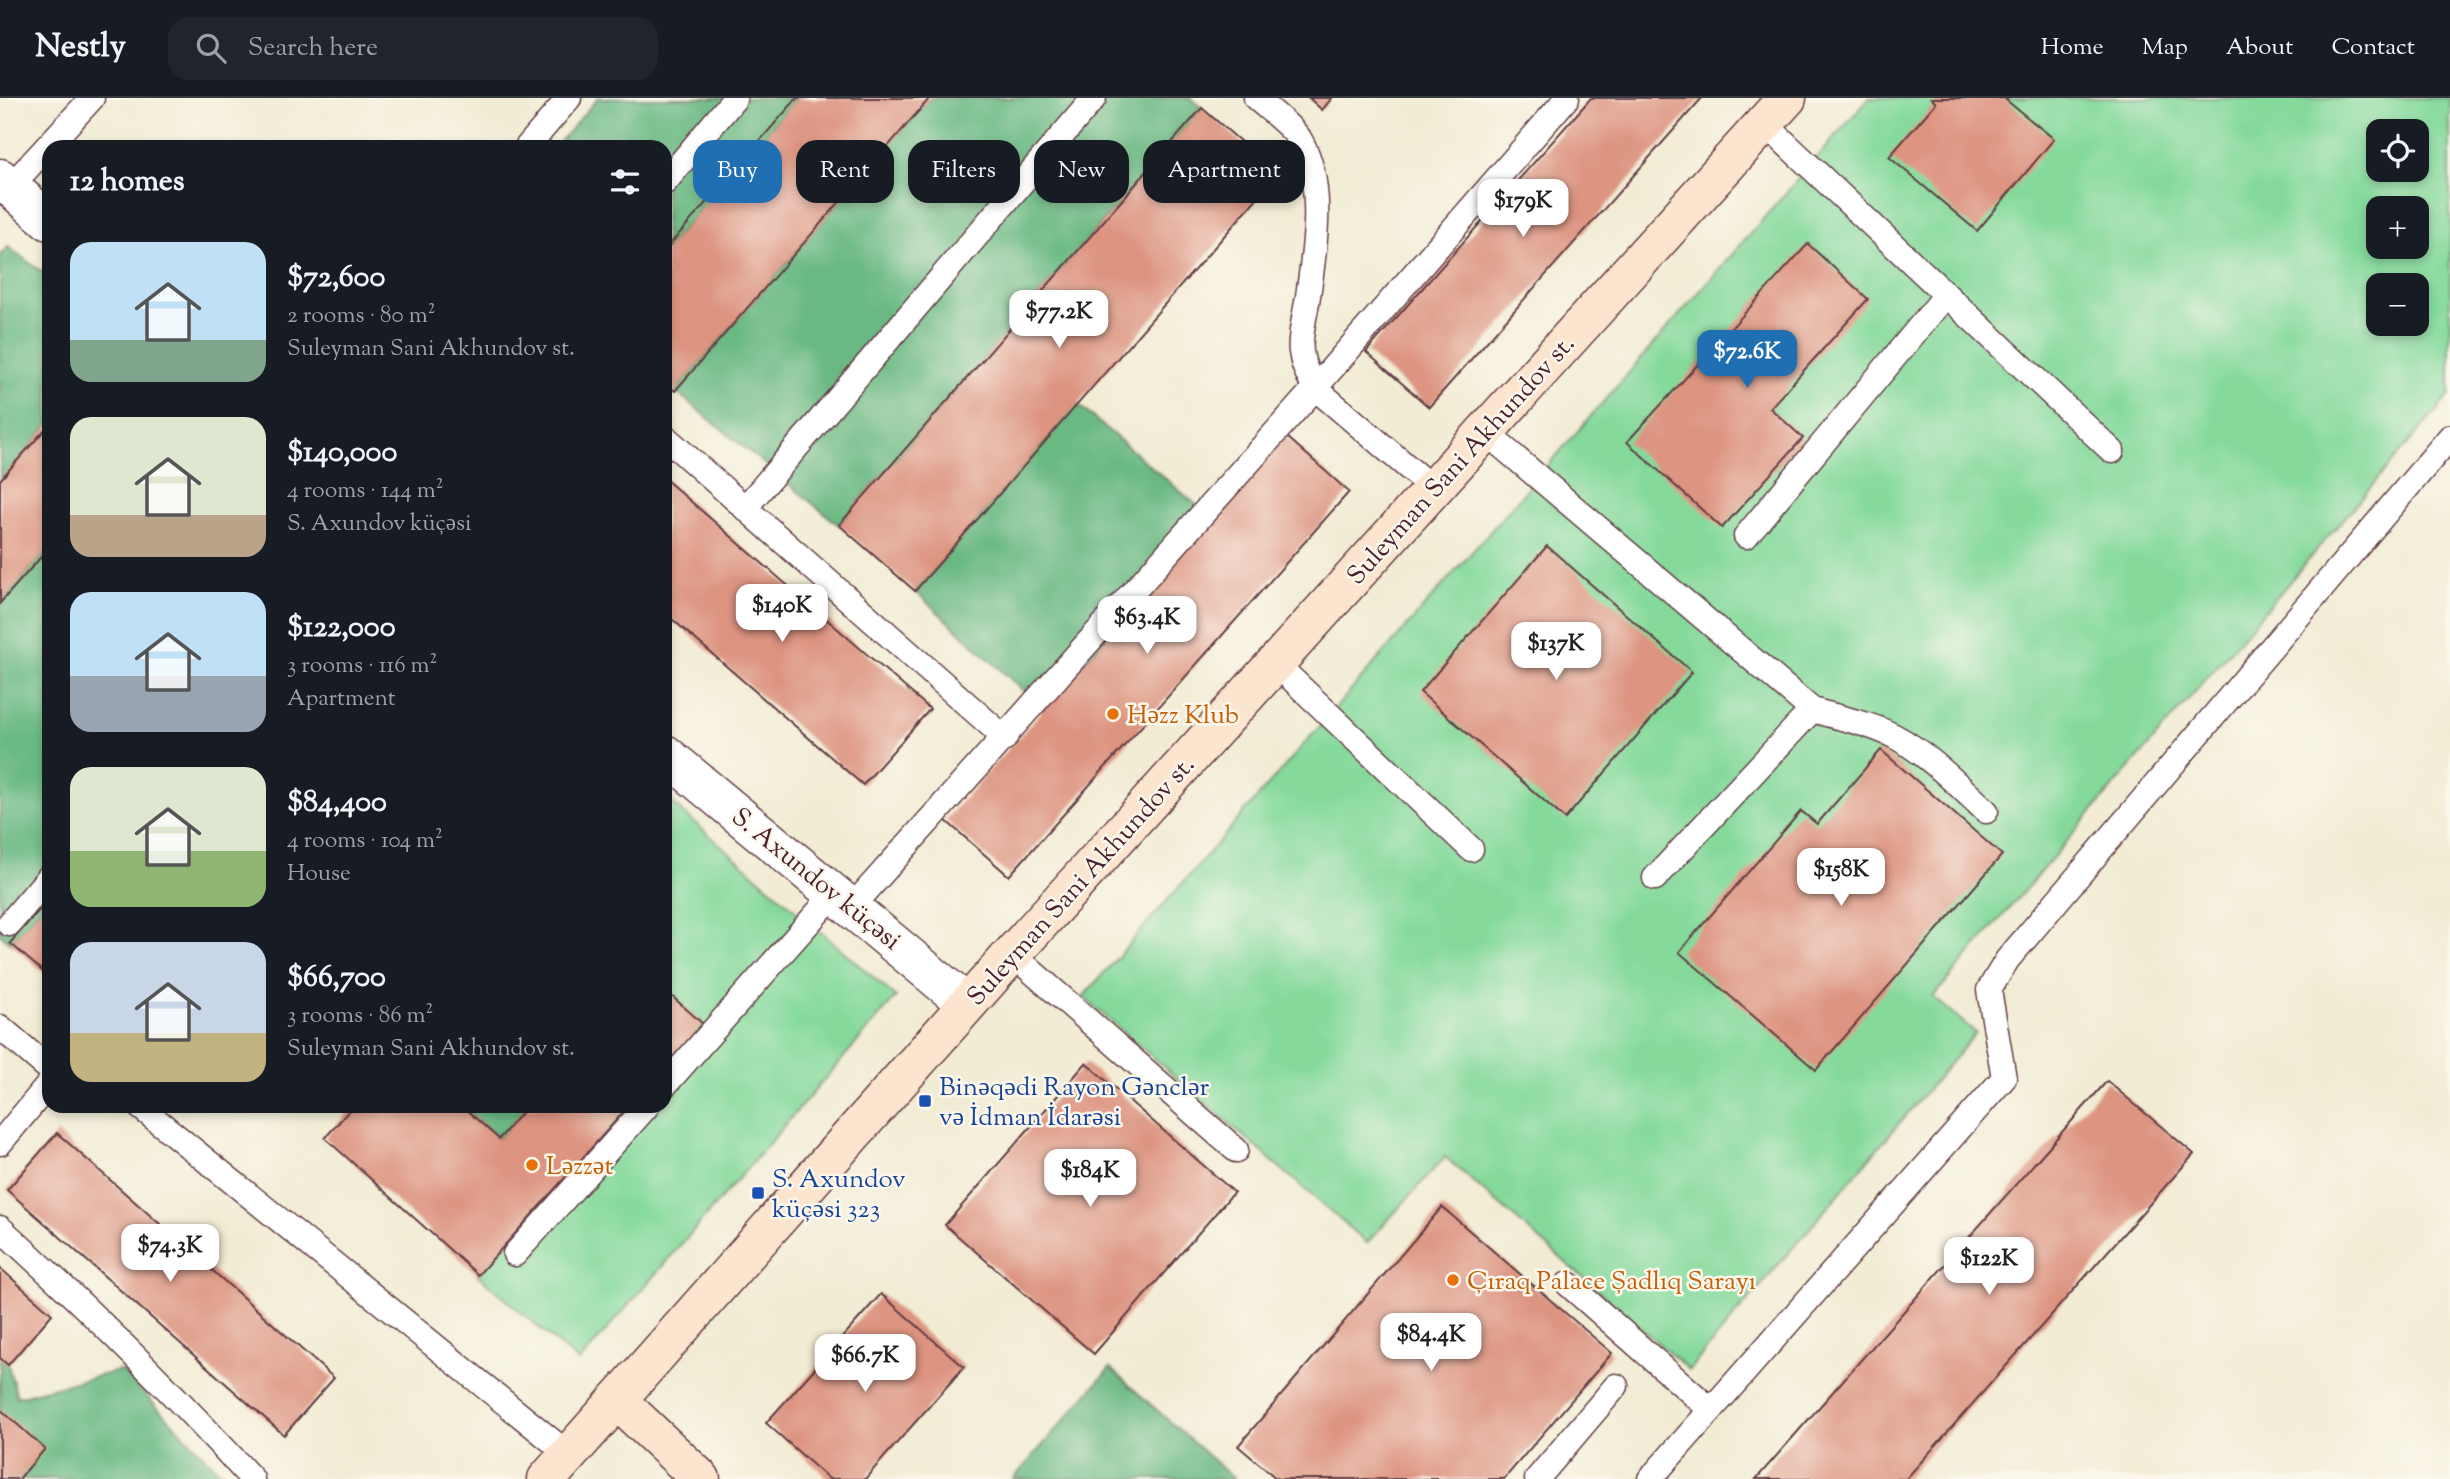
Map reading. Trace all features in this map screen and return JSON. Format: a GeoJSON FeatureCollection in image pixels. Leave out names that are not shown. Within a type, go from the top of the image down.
{"type":"FeatureCollection","features":[{"type":"Feature","properties":{"kind":"street","name":"Suleyman Sani Akhundov st."},"geometry":{"type":"LineString","coordinates":[[558,1467],[967,1004],[1776,111]]}},
{"type":"Feature","properties":{"kind":"street"},"geometry":{"type":"LineString","coordinates":[[5,182],[42,215]]}},
{"type":"Feature","properties":{"kind":"street","name":"S. Axundov küçəsi"},"geometry":{"type":"LineString","coordinates":[[672,760],[967,1004]]}},
{"type":"Feature","properties":{"kind":"street"},"geometry":{"type":"LineString","coordinates":[[617,1400],[701,1479]]}},
{"type":"Feature","properties":{"kind":"lane"},"geometry":{"type":"LineString","coordinates":[[48,140],[92,98]]}},
{"type":"Feature","properties":{"kind":"lane"},"geometry":{"type":"LineString","coordinates":[[533,140],[569,98]]}},
{"type":"Feature","properties":{"kind":"lane"},"geometry":{"type":"LineString","coordinates":[[672,174],[735,98]]}},
{"type":"Feature","properties":{"kind":"lane"},"geometry":{"type":"LineString","coordinates":[[744,508],[1094,98]]}},
{"type":"Feature","properties":{"kind":"lane"},"geometry":{"type":"LineString","coordinates":[[1256,98],[1298,137],[1313,172],[1317,213],[1308,295],[1299,338],[1304,369],[1315,388],[1432,488]]}},
{"type":"Feature","properties":{"kind":"lane"},"geometry":{"type":"LineString","coordinates":[[672,1078],[1005,738],[1567,98]]}},
{"type":"Feature","properties":{"kind":"lane"},"geometry":{"type":"LineString","coordinates":[[1776,111],[1946,295],[2112,451]]}},
{"type":"Feature","properties":{"kind":"lane"},"geometry":{"type":"LineString","coordinates":[[5,182],[42,146]]}},
{"type":"Feature","properties":{"kind":"lane"},"geometry":{"type":"LineString","coordinates":[[1746,536],[1946,295]]}},
{"type":"Feature","properties":{"kind":"lane"},"geometry":{"type":"LineString","coordinates":[[1484,431],[1812,710],[1869,725],[1897,738],[1936,766],[1986,810]]}},
{"type":"Feature","properties":{"kind":"lane"},"geometry":{"type":"LineString","coordinates":[[1650,1479],[2004,1078],[1989,990],[2007,960],[2450,437]]}},
{"type":"Feature","properties":{"kind":"lane"},"geometry":{"type":"LineString","coordinates":[[672,443],[1005,738]]}},
{"type":"Feature","properties":{"kind":"lane"},"geometry":{"type":"LineString","coordinates":[[1275,663],[1471,849]]}},
{"type":"Feature","properties":{"kind":"lane"},"geometry":{"type":"LineString","coordinates":[[1655,878],[1812,710]]}},
{"type":"Feature","properties":{"kind":"lane"},"geometry":{"type":"LineString","coordinates":[[9,924],[42,885]]}},
{"type":"Feature","properties":{"kind":"lane"},"geometry":{"type":"LineString","coordinates":[[1012,954],[1236,1150]]}},
{"type":"Feature","properties":{"kind":"lane"},"geometry":{"type":"LineString","coordinates":[[0,1027],[42,1063]]}},
{"type":"Feature","properties":{"kind":"lane"},"geometry":{"type":"LineString","coordinates":[[0,1143],[42,1092]]}},
{"type":"Feature","properties":{"kind":"lane"},"geometry":{"type":"LineString","coordinates":[[147,1113],[558,1467]]}},
{"type":"Feature","properties":{"kind":"lane"},"geometry":{"type":"LineString","coordinates":[[515,1254],[640,1113]]}},
{"type":"Feature","properties":{"kind":"lane"},"geometry":{"type":"LineString","coordinates":[[0,1228],[82,1303],[184,1404],[252,1479]]}},
{"type":"Feature","properties":{"kind":"lane"},"geometry":{"type":"LineString","coordinates":[[1569,1284],[1711,1410]]}},
{"type":"Feature","properties":{"kind":"lane"},"geometry":{"type":"LineString","coordinates":[[1538,1479],[1616,1386]]}},
{"type":"Feature","properties":{"kind":"green space"},"geometry":{"type":"Polygon","coordinates":[[[598,98],[797,98],[761,140],[693,140],[693,203],[706,203],[672,242],[672,140],[561,140],[598,98]]]}},
{"type":"Feature","properties":{"kind":"green space"},"geometry":{"type":"Polygon","coordinates":[[[930,98],[1190,98],[1202,108],[1174,140],[1143,140],[1143,176],[1129,192],[1129,140],[1034,140],[1034,203],[1119,203],[839,525],[675,391],[839,203],[894,203],[893,140],[930,98]]]}},
{"type":"Feature","properties":{"kind":"green space"},"geometry":{"type":"Polygon","coordinates":[[[1869,98],[2450,98],[2450,395],[1933,997],[1976,1033],[1689,1370],[1445,1157],[1367,1243],[1083,997],[1869,98]]]}},
{"type":"Feature","properties":{"kind":"green space"},"geometry":{"type":"Polygon","coordinates":[[[8,247],[42,272],[42,433],[0,480],[0,255],[8,247]]]}},
{"type":"Feature","properties":{"kind":"green space"},"geometry":{"type":"Polygon","coordinates":[[[1077,404],[1212,518],[1043,709],[915,591],[1077,404]]]}},
{"type":"Feature","properties":{"kind":"green space"},"geometry":{"type":"Polygon","coordinates":[[[42,556],[42,907],[10,943],[0,934],[0,603],[42,556]]]}},
{"type":"Feature","properties":{"kind":"green space"},"geometry":{"type":"Polygon","coordinates":[[[672,803],[896,997],[579,1362],[478,1275],[623,1113],[672,1113],[672,1058],[703,1024],[672,996],[672,803]]]}},
{"type":"Feature","properties":{"kind":"green space"},"geometry":{"type":"Polygon","coordinates":[[[470,1113],[521,1113],[499,1139],[470,1113]]]}},
{"type":"Feature","properties":{"kind":"green space"},"geometry":{"type":"Polygon","coordinates":[[[0,1358],[8,1365],[17,1397],[121,1370],[227,1479],[0,1479],[0,1358]]]}},
{"type":"Feature","properties":{"kind":"green space"},"geometry":{"type":"Polygon","coordinates":[[[1110,1368],[1234,1479],[1013,1479],[1110,1368]]]}},
{"type":"Feature","properties":{"kind":"building"},"geometry":{"type":"Polygon","coordinates":[[[797,98],[930,98],[893,140],[796,140],[796,203],[839,203],[675,391],[672,388],[672,242],[706,203],[782,203],[782,140],[761,140],[797,98]]]}},
{"type":"Feature","properties":{"kind":"building"},"geometry":{"type":"Polygon","coordinates":[[[1309,98],[1332,98],[1322,110],[1309,98]]]}},
{"type":"Feature","properties":{"kind":"building"},"geometry":{"type":"Polygon","coordinates":[[[1591,98],[1702,98],[1429,407],[1366,352],[1591,98]]]}},
{"type":"Feature","properties":{"kind":"building"},"geometry":{"type":"Polygon","coordinates":[[[1931,98],[2008,98],[2006,100],[2054,139],[1977,231],[1889,157],[1936,103],[1931,98]]]}},
{"type":"Feature","properties":{"kind":"building"},"geometry":{"type":"Polygon","coordinates":[[[1202,108],[1239,140],[1174,140],[1202,108]]]}},
{"type":"Feature","properties":{"kind":"building"},"geometry":{"type":"Polygon","coordinates":[[[1143,176],[1143,203],[1253,203],[915,591],[839,525],[1119,203],[1129,203],[1129,192],[1143,176]]]}},
{"type":"Feature","properties":{"kind":"building"},"geometry":{"type":"Polygon","coordinates":[[[1808,244],[1868,299],[1770,408],[1803,438],[1722,528],[1627,442],[1808,244]]]}},
{"type":"Feature","properties":{"kind":"building"},"geometry":{"type":"Polygon","coordinates":[[[42,433],[42,556],[0,603],[0,480],[42,433]]]}},
{"type":"Feature","properties":{"kind":"building"},"geometry":{"type":"Polygon","coordinates":[[[1286,436],[1349,492],[1009,876],[945,820],[1286,436]]]}},
{"type":"Feature","properties":{"kind":"building"},"geometry":{"type":"Polygon","coordinates":[[[672,485],[930,709],[863,785],[672,619],[672,485]]]}},
{"type":"Feature","properties":{"kind":"building"},"geometry":{"type":"Polygon","coordinates":[[[1547,546],[1692,672],[1565,819],[1420,692],[1547,546]]]}},
{"type":"Feature","properties":{"kind":"building"},"geometry":{"type":"Polygon","coordinates":[[[1881,750],[2002,855],[1816,1070],[1679,952],[1801,811],[1817,824],[1881,750]]]}},
{"type":"Feature","properties":{"kind":"building"},"geometry":{"type":"Polygon","coordinates":[[[42,907],[42,971],[10,943],[42,907]]]}},
{"type":"Feature","properties":{"kind":"building"},"geometry":{"type":"Polygon","coordinates":[[[672,996],[703,1024],[672,1058],[672,996]]]}},
{"type":"Feature","properties":{"kind":"building"},"geometry":{"type":"Polygon","coordinates":[[[1086,1063],[1234,1192],[1094,1354],[945,1225],[1086,1063]]]}},
{"type":"Feature","properties":{"kind":"building"},"geometry":{"type":"Polygon","coordinates":[[[2107,1081],[2194,1154],[1906,1479],[1756,1479],[2107,1081]]]}},
{"type":"Feature","properties":{"kind":"building"},"geometry":{"type":"Polygon","coordinates":[[[347,1113],[470,1113],[499,1139],[521,1113],[623,1113],[478,1275],[325,1138],[347,1113]]]}},
{"type":"Feature","properties":{"kind":"building"},"geometry":{"type":"Polygon","coordinates":[[[57,1133],[334,1378],[284,1435],[7,1190],[57,1133]]]}},
{"type":"Feature","properties":{"kind":"building","name":"Çıraq Palace Şadlıq Sarayı"},"geometry":{"type":"Polygon","coordinates":[[[1442,1207],[1612,1353],[1504,1479],[1277,1479],[1238,1446],[1442,1207]]]}},
{"type":"Feature","properties":{"kind":"building"},"geometry":{"type":"Polygon","coordinates":[[[0,1268],[52,1314],[8,1365],[0,1358],[0,1268]]]}},
{"type":"Feature","properties":{"kind":"building"},"geometry":{"type":"Polygon","coordinates":[[[881,1294],[964,1367],[865,1479],[829,1479],[766,1423],[881,1294]]]}},
{"type":"Feature","properties":{"kind":"building"},"geometry":{"type":"Polygon","coordinates":[[[0,1409],[45,1449],[19,1479],[0,1479],[0,1409]]]}},
{"type":"Feature","properties":{"kind":"place","name":"Həzz Klub"},"geometry":{"type":"Point","coordinates":[1113,714]}},
{"type":"Feature","properties":{"kind":"place","name":"Binəqədi Rayon Gənclər və İdman İdarəsi"},"geometry":{"type":"Point","coordinates":[925,1101]}},
{"type":"Feature","properties":{"kind":"place","name":"Ləzzət"},"geometry":{"type":"Point","coordinates":[532,1165]}},
{"type":"Feature","properties":{"kind":"place","name":"S. Axundov küçəsi 323"},"geometry":{"type":"Point","coordinates":[758,1193]}},
{"type":"Feature","properties":{"kind":"place","name":"Çıraq Palace Şadlıq Sarayı"},"geometry":{"type":"Point","coordinates":[1453,1280]}}]}
